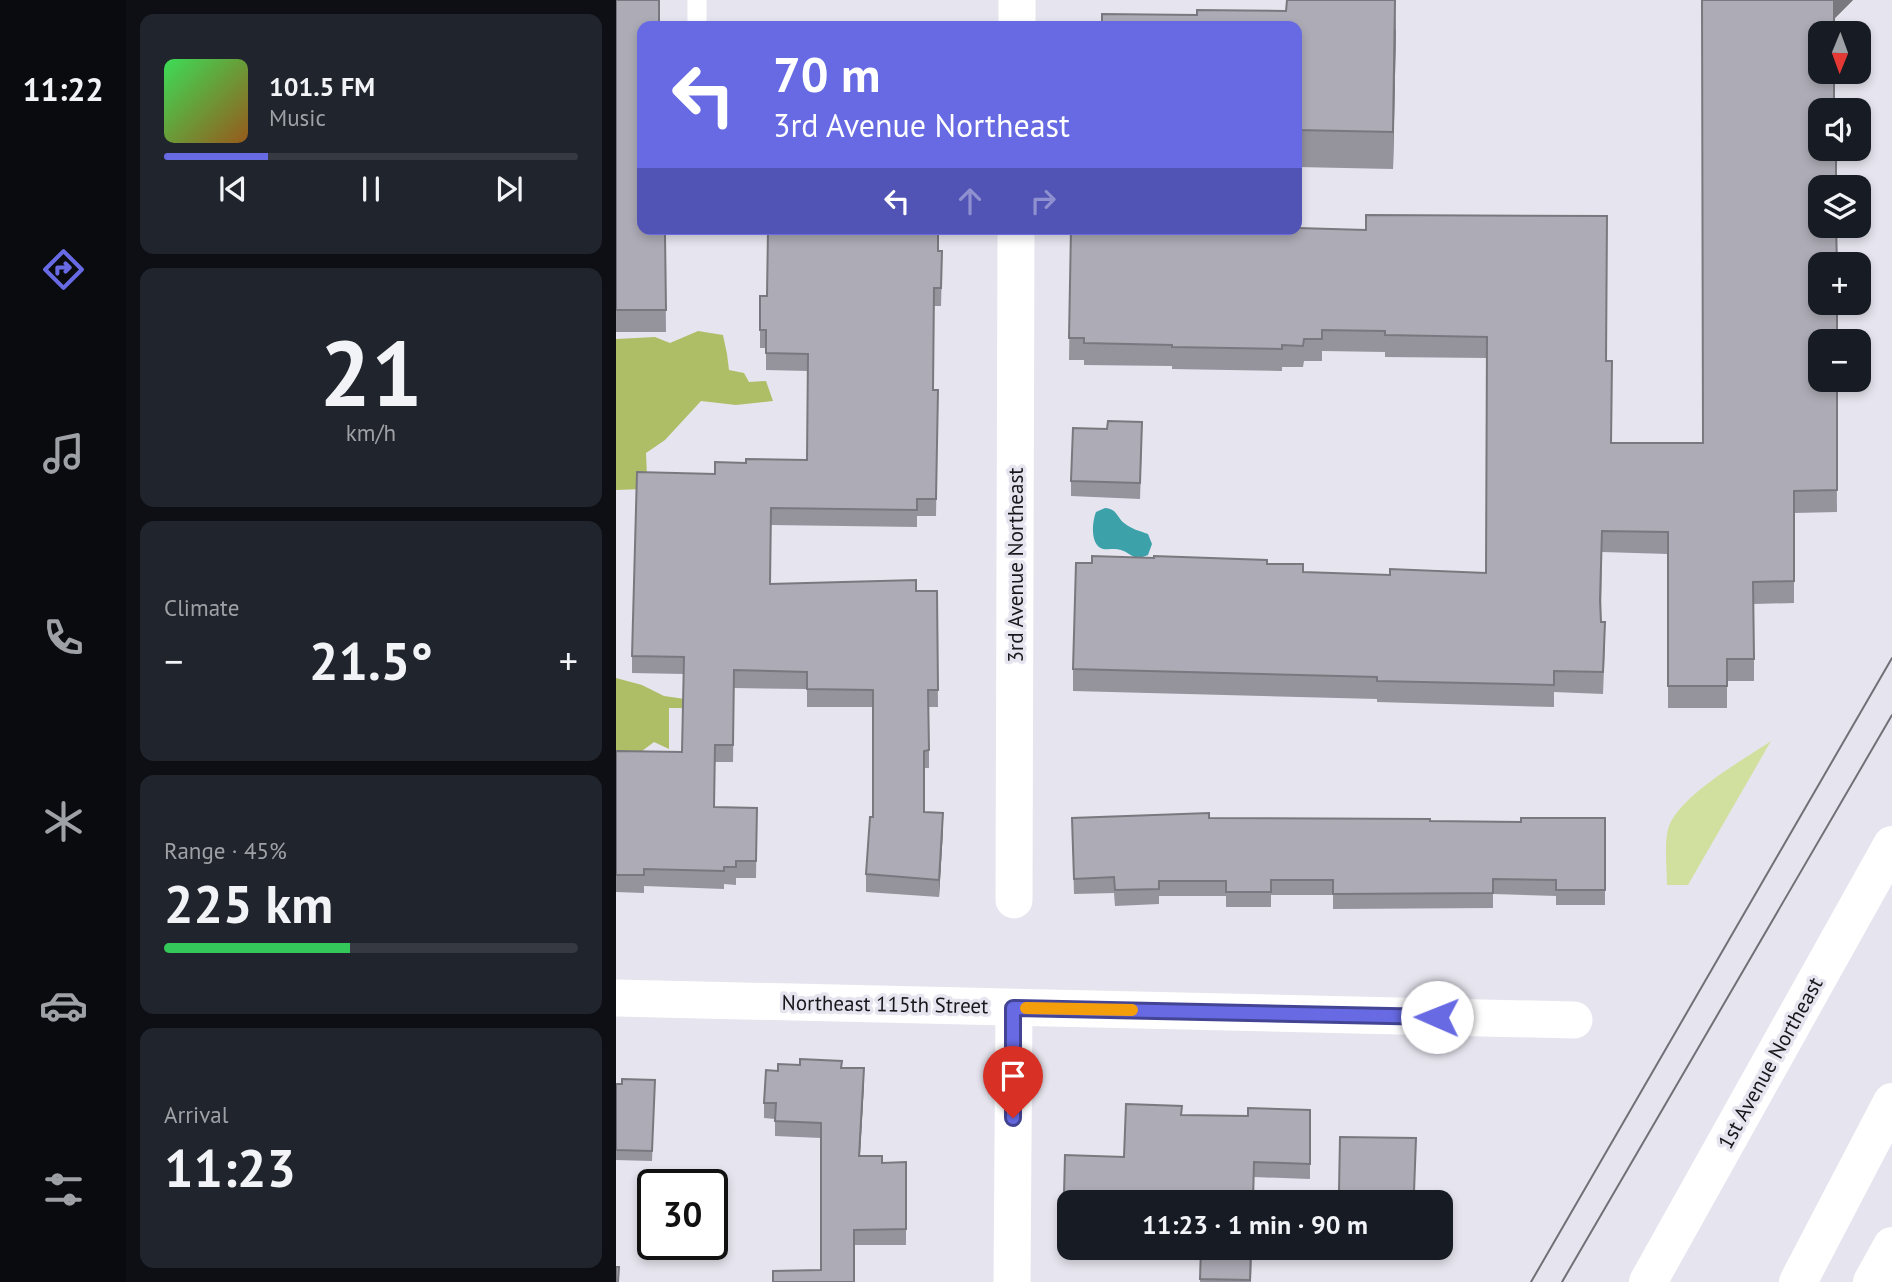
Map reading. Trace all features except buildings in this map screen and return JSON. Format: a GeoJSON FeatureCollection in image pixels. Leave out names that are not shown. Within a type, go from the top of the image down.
{"type":"FeatureCollection","features":[{"type":"Feature","properties":{"kind":"main road","name":"1st Avenue Northeast"},"geometry":{"type":"LineString","coordinates":[[1648,1282],[1892,845]]}},
{"type":"Feature","properties":{"kind":"main road"},"geometry":{"type":"LineString","coordinates":[[1798,1282],[1892,1102]]}},
{"type":"Feature","properties":{"kind":"main road"},"geometry":{"type":"LineString","coordinates":[[1872,1282],[1892,1246]]}},
{"type":"Feature","properties":{"kind":"street"},"geometry":{"type":"LineString","coordinates":[[1017,0],[1017,21]]}},
{"type":"Feature","properties":{"kind":"street","name":"3rd Avenue Northeast"},"geometry":{"type":"LineString","coordinates":[[1014,900],[1016,235]]}},
{"type":"Feature","properties":{"kind":"street","name":"Northeast 115th Street"},"geometry":{"type":"LineString","coordinates":[[616,998],[1574,1020]]}},
{"type":"Feature","properties":{"kind":"street"},"geometry":{"type":"LineString","coordinates":[[1012,1282],[1013,1008]]}},
{"type":"Feature","properties":{"kind":"lane"},"geometry":{"type":"LineString","coordinates":[[697,0],[697,21]]}},
{"type":"Feature","properties":{"kind":"green space"},"geometry":{"type":"Polygon","coordinates":[[[698,331],[723,335],[729,370],[744,373],[749,382],[766,381],[773,401],[736,405],[701,401],[665,440],[646,453],[647,476],[642,489],[616,490],[616,339],[655,337],[670,343],[698,331]]]}},
{"type":"Feature","properties":{"kind":"green space"},"geometry":{"type":"Polygon","coordinates":[[[616,678],[642,685],[664,696],[692,700],[694,708],[669,708],[669,749],[654,742],[634,757],[616,758],[616,678]]]}},
{"type":"Feature","properties":{"kind":"green space"},"geometry":{"type":"Polygon","coordinates":[[[1771,741],[1688,885],[1667,885],[1667,836],[1674,817],[1684,804],[1713,780],[1771,741]]]}},
{"type":"Feature","properties":{"kind":"water"},"geometry":{"type":"Polygon","coordinates":[[[1105,508],[1114,511],[1130,527],[1148,534],[1152,544],[1148,555],[1137,559],[1121,550],[1099,547],[1093,533],[1094,521],[1096,512],[1105,508]]]}},
{"type":"Feature","properties":{"kind":"tram line"},"geometry":{"type":"LineString","coordinates":[[1531,1282],[1892,658]]}},
{"type":"Feature","properties":{"kind":"tram line"},"geometry":{"type":"LineString","coordinates":[[1562,1282],[1892,715]]}},
{"type":"Feature","properties":{"kind":"slow traffic"},"geometry":{"type":"LineString","coordinates":[[1026,1008],[1132,1010]]}},
{"type":"Feature","properties":{"kind":"route"},"geometry":{"type":"LineString","coordinates":[[1013,1118],[1013,1008],[1437,1017]]}}]}
